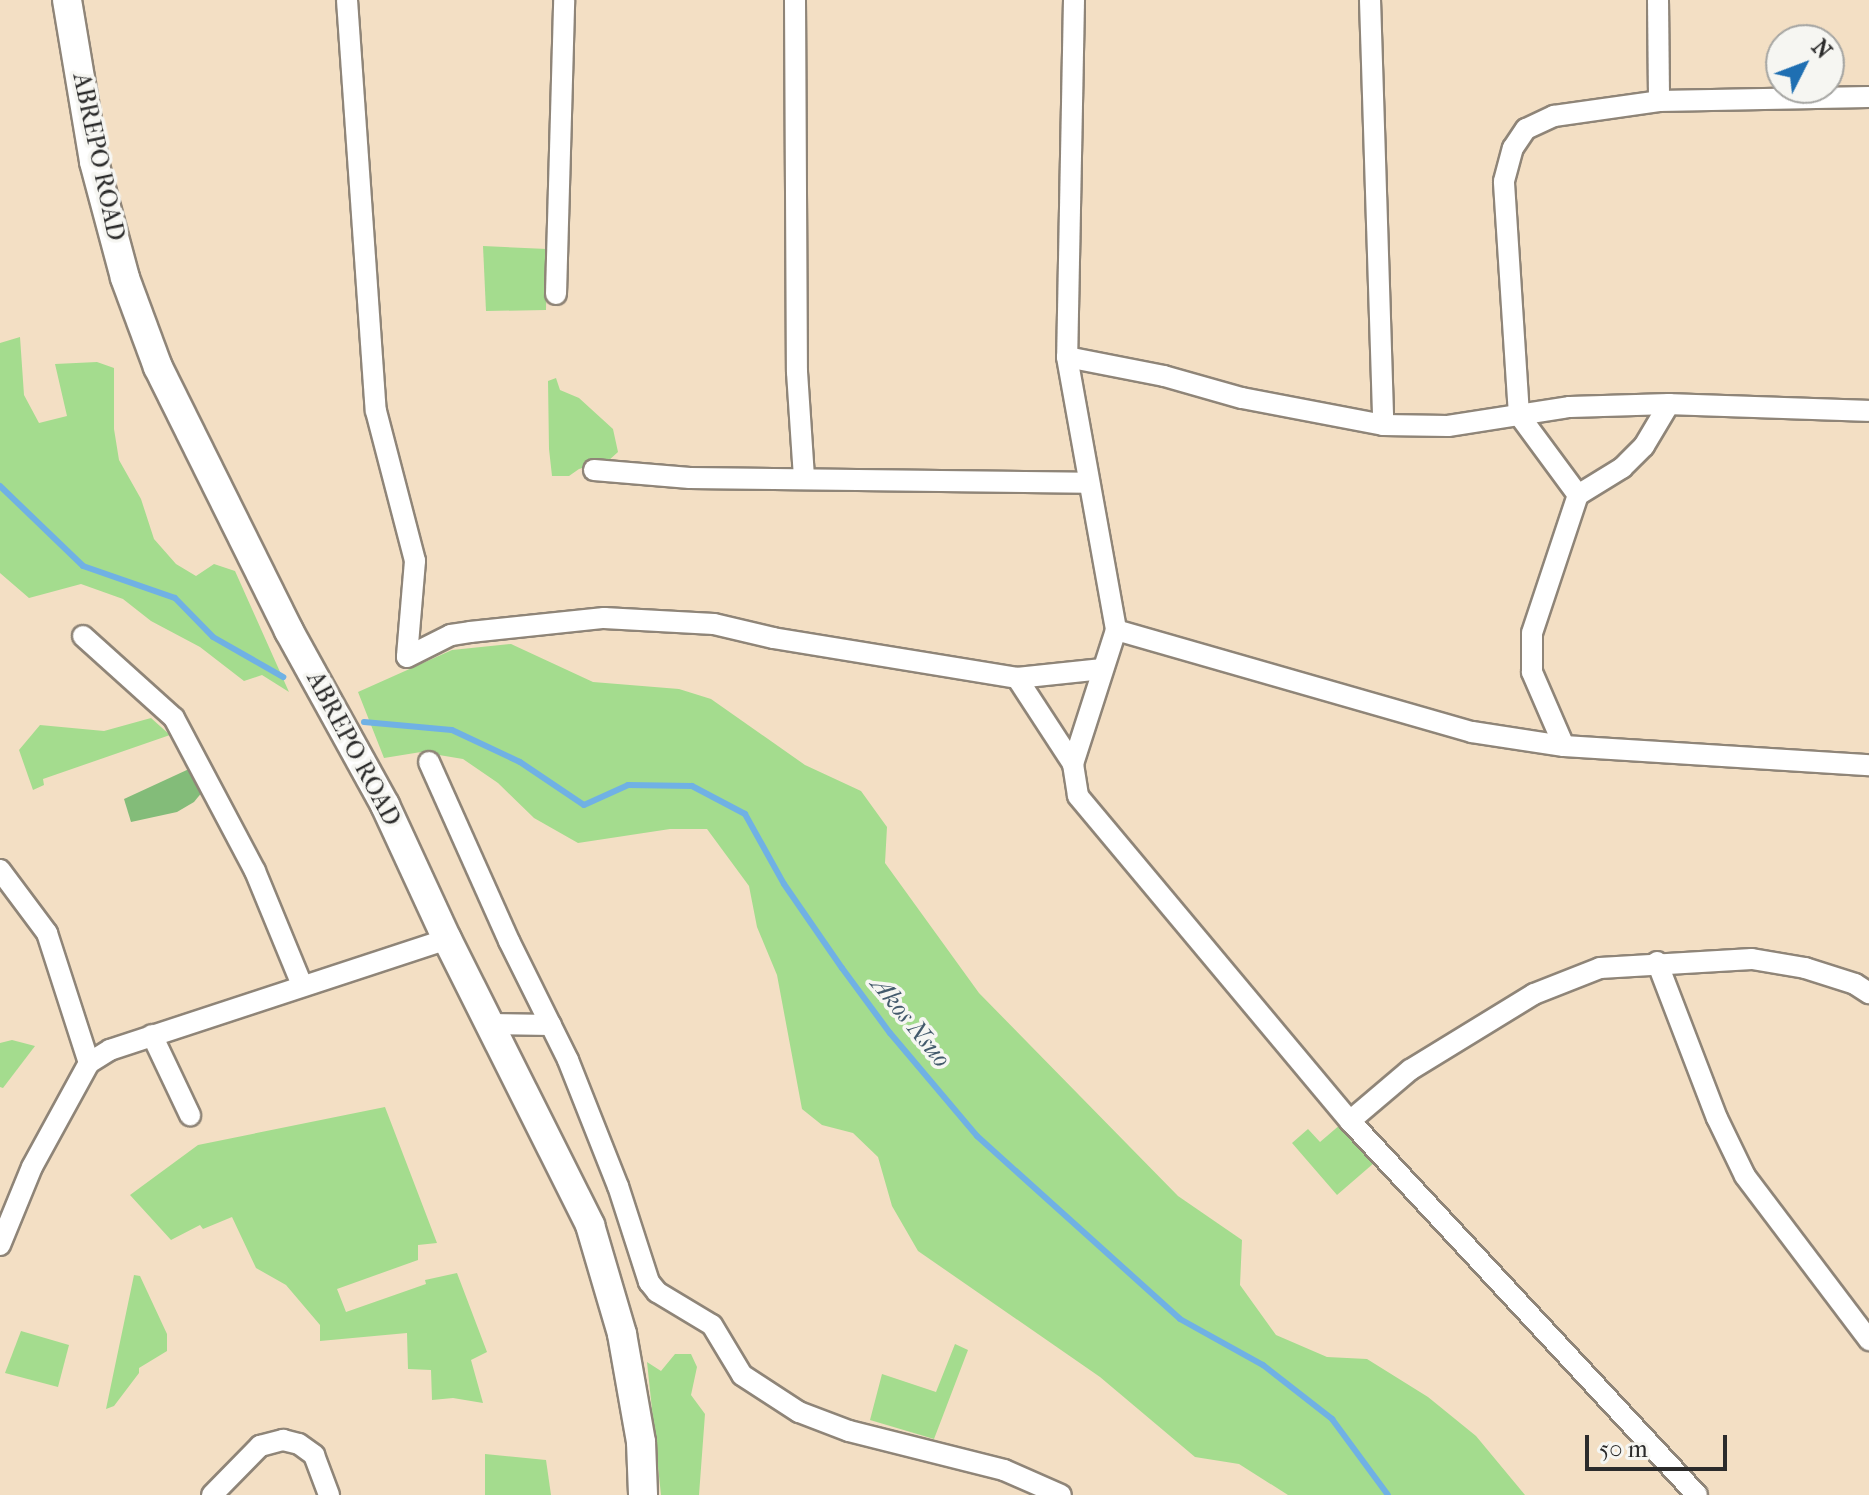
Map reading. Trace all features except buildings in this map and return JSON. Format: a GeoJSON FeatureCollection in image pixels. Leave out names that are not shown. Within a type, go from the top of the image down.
{"type":"FeatureCollection","features":[{"type":"Feature","properties":{"kind":"main road","name":"ABREPO ROAD"},"geometry":{"type":"LineString","coordinates":[[67,0],[94,162],[125,278],[158,367],[289,631],[385,805],[447,939],[590,1225],[622,1334],[641,1442],[643,1495]]}},
{"type":"Feature","properties":{"kind":"street"},"geometry":{"type":"LineString","coordinates":[[347,0],[376,411],[415,561],[407,657],[461,633],[604,618],[714,624],[773,638],[1017,678],[1103,669]]}},
{"type":"Feature","properties":{"kind":"street"},"geometry":{"type":"LineString","coordinates":[[556,294],[564,0]]}},
{"type":"Feature","properties":{"kind":"street"},"geometry":{"type":"LineString","coordinates":[[795,0],[797,372],[804,478]]}},
{"type":"Feature","properties":{"kind":"street"},"geometry":{"type":"LineString","coordinates":[[1073,764],[1116,630],[1087,483],[1067,357],[1074,0]]}},
{"type":"Feature","properties":{"kind":"street"},"geometry":{"type":"LineString","coordinates":[[1370,0],[1383,425]]}},
{"type":"Feature","properties":{"kind":"street"},"geometry":{"type":"LineString","coordinates":[[1658,0],[1659,101]]}},
{"type":"Feature","properties":{"kind":"street"},"geometry":{"type":"LineString","coordinates":[[1578,495],[1519,415],[1504,181],[1513,148],[1526,129],[1554,116],[1659,101],[1869,97]]}},
{"type":"Feature","properties":{"kind":"street"},"geometry":{"type":"LineString","coordinates":[[1067,357],[1164,376],[1242,398],[1383,425],[1448,426],[1570,407],[1669,404],[1866,415]]}},
{"type":"Feature","properties":{"kind":"street"},"geometry":{"type":"LineString","coordinates":[[1564,746],[1532,672],[1532,633],[1578,495],[1622,468],[1644,446],[1669,404]]}},
{"type":"Feature","properties":{"kind":"street"},"geometry":{"type":"LineString","coordinates":[[594,470],[690,478],[1087,483]]}},
{"type":"Feature","properties":{"kind":"street"},"geometry":{"type":"LineString","coordinates":[[1116,630],[1472,732],[1564,746],[1869,765]]}},
{"type":"Feature","properties":{"kind":"street"},"geometry":{"type":"LineString","coordinates":[[83,636],[174,718],[255,871],[302,985]]}},
{"type":"Feature","properties":{"kind":"street"},"geometry":{"type":"LineString","coordinates":[[1017,678],[1073,764],[1078,796],[1090,814],[1350,1121],[1697,1495]]}},
{"type":"Feature","properties":{"kind":"street"},"geometry":{"type":"LineString","coordinates":[[429,762],[509,941],[551,1025],[618,1186],[649,1282],[668,1301],[712,1325],[742,1375],[799,1412],[849,1431],[1004,1470],[1061,1495]]}},
{"type":"Feature","properties":{"kind":"street"},"geometry":{"type":"LineString","coordinates":[[0,870],[47,933],[89,1063]]}},
{"type":"Feature","properties":{"kind":"street"},"geometry":{"type":"LineString","coordinates":[[0,1245],[32,1167],[89,1063],[110,1050],[152,1035],[447,939]]}},
{"type":"Feature","properties":{"kind":"street"},"geometry":{"type":"LineString","coordinates":[[1350,1121],[1410,1070],[1534,994],[1600,968],[1657,962],[1752,959],[1805,968],[1855,984],[1869,993]]}},
{"type":"Feature","properties":{"kind":"street"},"geometry":{"type":"LineString","coordinates":[[1657,962],[1717,1118],[1745,1176],[1869,1340]]}},
{"type":"Feature","properties":{"kind":"street"},"geometry":{"type":"LineString","coordinates":[[490,1024],[551,1025]]}},
{"type":"Feature","properties":{"kind":"street"},"geometry":{"type":"LineString","coordinates":[[152,1035],[190,1115]]}},
{"type":"Feature","properties":{"kind":"street"},"geometry":{"type":"LineString","coordinates":[[212,1495],[260,1446],[283,1440],[299,1444],[314,1455],[329,1495]]}},
{"type":"Feature","properties":{"kind":"green space"},"geometry":{"type":"Polygon","coordinates":[[[483,246],[547,249],[546,310],[486,311],[483,246]]]}},
{"type":"Feature","properties":{"kind":"green space"},"geometry":{"type":"Polygon","coordinates":[[[20,337],[24,395],[39,423],[67,416],[55,364],[97,362],[114,368],[114,429],[119,460],[141,499],[154,539],[176,564],[196,576],[214,564],[235,571],[289,692],[262,675],[244,681],[200,647],[151,621],[123,599],[81,584],[29,598],[0,573],[0,343],[20,337]]]}},
{"type":"Feature","properties":{"kind":"green space"},"geometry":{"type":"Polygon","coordinates":[[[556,378],[560,390],[579,398],[613,429],[618,452],[608,461],[579,469],[569,476],[552,476],[548,381],[556,378]]]}},
{"type":"Feature","properties":{"kind":"green space"},"geometry":{"type":"Polygon","coordinates":[[[511,644],[593,682],[679,689],[711,699],[805,765],[861,791],[887,827],[885,863],[979,993],[1178,1196],[1242,1240],[1240,1285],[1276,1335],[1327,1357],[1367,1359],[1428,1397],[1476,1436],[1525,1495],[1288,1495],[1239,1464],[1195,1457],[1100,1377],[918,1251],[892,1206],[878,1157],[853,1133],[822,1125],[802,1109],[777,975],[757,927],[749,886],[707,829],[670,829],[578,843],[534,818],[498,783],[463,759],[421,752],[384,758],[358,692],[452,650],[511,644]]]}},
{"type":"Feature","properties":{"kind":"green space"},"geometry":{"type":"Polygon","coordinates":[[[151,718],[170,735],[43,779],[44,785],[33,790],[19,750],[40,725],[104,731],[151,718]]]}},
{"type":"Feature","properties":{"kind":"green space"},"geometry":{"type":"Polygon","coordinates":[[[189,769],[203,791],[194,802],[177,812],[131,822],[124,799],[189,769]]]}},
{"type":"Feature","properties":{"kind":"green space"},"geometry":{"type":"Polygon","coordinates":[[[12,1040],[35,1046],[3,1088],[0,1087],[0,1043],[12,1040]]]}},
{"type":"Feature","properties":{"kind":"green space"},"geometry":{"type":"Polygon","coordinates":[[[385,1107],[437,1243],[418,1245],[418,1260],[337,1289],[346,1312],[426,1284],[425,1280],[457,1273],[487,1352],[471,1360],[483,1403],[453,1398],[432,1400],[431,1370],[408,1369],[407,1333],[320,1341],[320,1325],[286,1285],[256,1268],[232,1217],[203,1229],[200,1225],[171,1240],[130,1195],[198,1145],[385,1107]]]}},
{"type":"Feature","properties":{"kind":"green space"},"geometry":{"type":"Polygon","coordinates":[[[1341,1124],[1374,1163],[1337,1195],[1292,1143],[1308,1129],[1320,1142],[1341,1124]]]}},
{"type":"Feature","properties":{"kind":"green space"},"geometry":{"type":"Polygon","coordinates":[[[134,1275],[140,1276],[167,1334],[167,1351],[139,1368],[139,1373],[114,1406],[106,1409],[134,1275]]]}},
{"type":"Feature","properties":{"kind":"green space"},"geometry":{"type":"Polygon","coordinates":[[[21,1331],[69,1345],[58,1387],[5,1373],[21,1331]]]}},
{"type":"Feature","properties":{"kind":"green space"},"geometry":{"type":"Polygon","coordinates":[[[955,1344],[968,1350],[934,1439],[870,1420],[882,1374],[936,1392],[955,1344]]]}},
{"type":"Feature","properties":{"kind":"green space"},"geometry":{"type":"Polygon","coordinates":[[[675,1354],[691,1354],[697,1367],[691,1395],[705,1414],[699,1495],[661,1495],[647,1362],[661,1371],[675,1354]]]}},
{"type":"Feature","properties":{"kind":"green space"},"geometry":{"type":"Polygon","coordinates":[[[485,1454],[546,1460],[551,1495],[485,1495],[485,1454]]]}},
{"type":"Feature","properties":{"kind":"waterway","name":"Akos Nsuo"},"geometry":{"type":"LineString","coordinates":[[0,486],[83,566],[175,598],[213,637],[283,677]]}},
{"type":"Feature","properties":{"kind":"waterway","name":"Akos Nsuo"},"geometry":{"type":"LineString","coordinates":[[364,722],[452,730],[520,762],[584,805],[628,785],[692,786],[745,814],[784,884],[842,968],[890,1033],[977,1136],[1180,1319],[1263,1365],[1332,1419],[1388,1495]]}}]}
